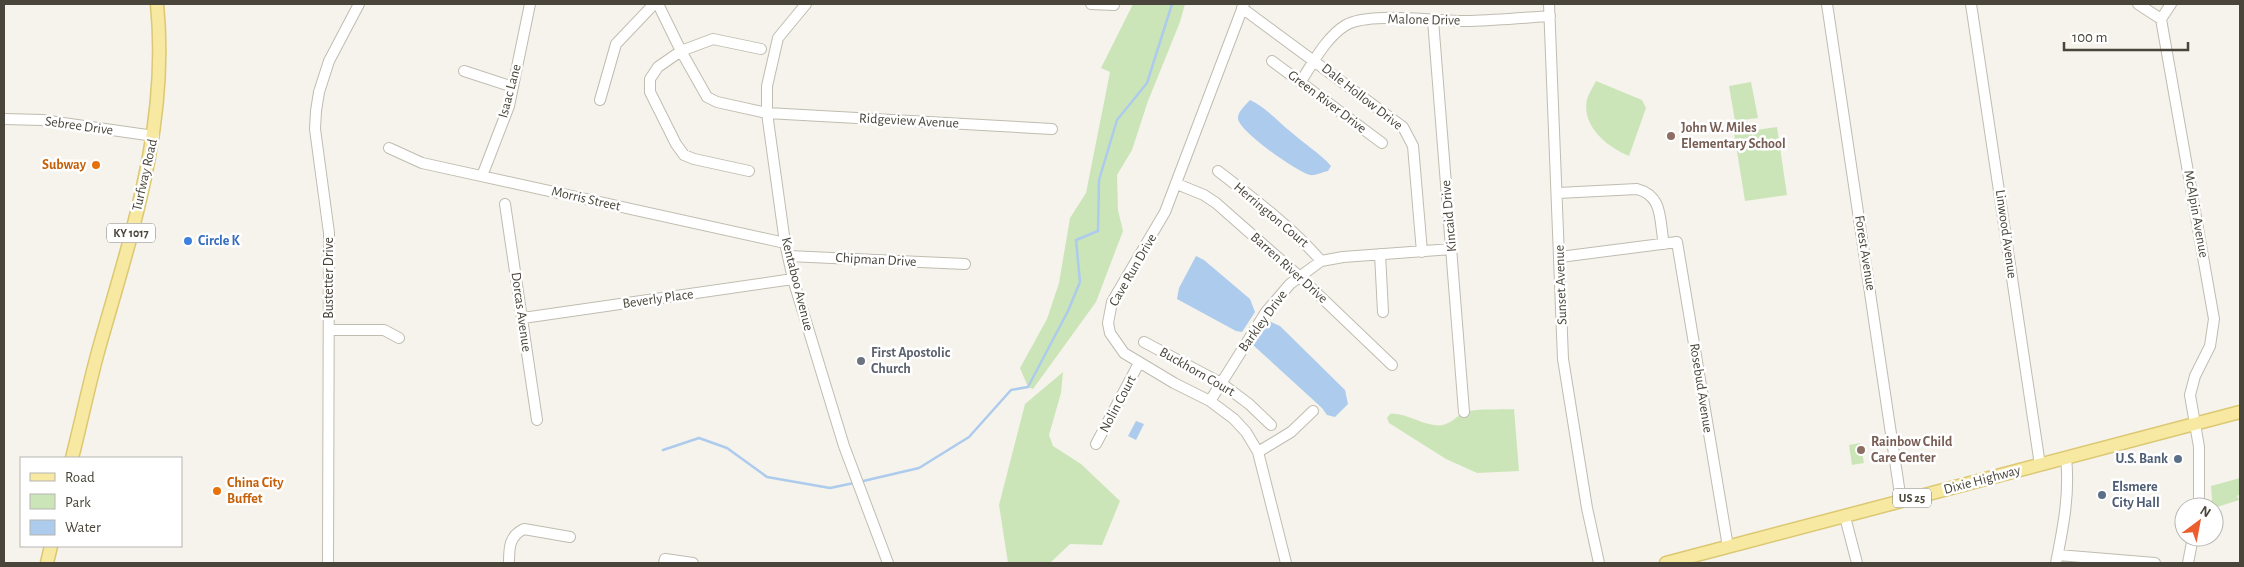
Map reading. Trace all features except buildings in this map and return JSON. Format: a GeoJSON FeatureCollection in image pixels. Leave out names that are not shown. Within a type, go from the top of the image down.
{"type":"FeatureCollection","features":[{"type":"Feature","properties":{"kind":"main road","name":"Turfway Road"},"geometry":{"type":"LineString","coordinates":[[72,457],[100,342],[127,251],[154,136],[160,76],[157,4]]}},
{"type":"Feature","properties":{"kind":"main road","name":"Dixie Highway"},"geometry":{"type":"LineString","coordinates":[[1666,563],[2240,412]]}},
{"type":"Feature","properties":{"kind":"main road"},"geometry":{"type":"LineString","coordinates":[[47,563],[51,547]]}},
{"type":"Feature","properties":{"kind":"street","name":"Bustetter Drive"},"geometry":{"type":"LineString","coordinates":[[328,563],[329,233],[315,129],[319,92],[329,61],[359,4]]}},
{"type":"Feature","properties":{"kind":"street","name":"Isaac Lane"},"geometry":{"type":"LineString","coordinates":[[482,176],[508,106],[530,4]]}},
{"type":"Feature","properties":{"kind":"street"},"geometry":{"type":"LineString","coordinates":[[600,100],[616,44],[654,4]]}},
{"type":"Feature","properties":{"kind":"street","name":"Ridgeview Avenue"},"geometry":{"type":"LineString","coordinates":[[658,4],[681,51],[707,97],[717,102],[767,113],[1052,130]]}},
{"type":"Feature","properties":{"kind":"street","name":"Kentaboo Avenue"},"geometry":{"type":"LineString","coordinates":[[806,4],[782,32],[776,44],[768,86],[767,113],[785,243],[793,279],[844,446],[888,563]]}},
{"type":"Feature","properties":{"kind":"street"},"geometry":{"type":"LineString","coordinates":[[1091,4],[1114,5]]}},
{"type":"Feature","properties":{"kind":"street","name":"Sunset Avenue"},"geometry":{"type":"LineString","coordinates":[[1550,4],[1563,359],[1586,501],[1599,563]]}},
{"type":"Feature","properties":{"kind":"street","name":"Forest Avenue"},"geometry":{"type":"LineString","coordinates":[[1827,4],[1901,501]]}},
{"type":"Feature","properties":{"kind":"street","name":"Linwood Avenue"},"geometry":{"type":"LineString","coordinates":[[1972,4],[2040,465]]}},
{"type":"Feature","properties":{"kind":"street"},"geometry":{"type":"LineString","coordinates":[[2138,4],[2161,19],[2171,4]]}},
{"type":"Feature","properties":{"kind":"street","name":"Dale Hollow Drive"},"geometry":{"type":"LineString","coordinates":[[1243,6],[1396,121],[1408,135],[1413,146],[1422,252]]}},
{"type":"Feature","properties":{"kind":"street","name":"Cave Run Drive"},"geometry":{"type":"LineString","coordinates":[[1243,6],[1177,184],[1159,226],[1126,277],[1112,302],[1108,316],[1110,333],[1119,348],[1139,363],[1210,401],[1234,419],[1250,438],[1258,452],[1286,563]]}},
{"type":"Feature","properties":{"kind":"street","name":"Malone Drive"},"geometry":{"type":"LineString","coordinates":[[1301,81],[1314,60],[1339,30],[1353,22],[1383,19],[1469,21],[1550,16]]}},
{"type":"Feature","properties":{"kind":"street","name":"McAlpin Avenue"},"geometry":{"type":"LineString","coordinates":[[2161,19],[2214,319],[2210,346],[2192,388],[2191,406],[2199,447],[2199,497]]}},
{"type":"Feature","properties":{"kind":"street","name":"Kincaid Drive"},"geometry":{"type":"LineString","coordinates":[[1433,20],[1464,412]]}},
{"type":"Feature","properties":{"kind":"street"},"geometry":{"type":"LineString","coordinates":[[749,171],[684,155],[676,144],[650,92],[650,78],[658,68],[681,51],[713,39],[761,49]]}},
{"type":"Feature","properties":{"kind":"street","name":"Green River Drive"},"geometry":{"type":"LineString","coordinates":[[1272,61],[1382,143]]}},
{"type":"Feature","properties":{"kind":"street"},"geometry":{"type":"LineString","coordinates":[[464,72],[513,87]]}},
{"type":"Feature","properties":{"kind":"street","name":"Sebree Drive"},"geometry":{"type":"LineString","coordinates":[[4,119],[42,120],[154,136]]}},
{"type":"Feature","properties":{"kind":"street","name":"Morris Street"},"geometry":{"type":"LineString","coordinates":[[389,148],[422,163],[785,243]]}},
{"type":"Feature","properties":{"kind":"street","name":"Herrington Court"},"geometry":{"type":"LineString","coordinates":[[1218,171],[1269,212],[1310,248],[1321,261]]}},
{"type":"Feature","properties":{"kind":"street","name":"Barren River Drive"},"geometry":{"type":"LineString","coordinates":[[1177,184],[1204,195],[1216,203],[1300,277],[1392,365]]}},
{"type":"Feature","properties":{"kind":"street"},"geometry":{"type":"LineString","coordinates":[[1558,193],[1637,189],[1649,193],[1658,205],[1664,244],[1560,257]]}},
{"type":"Feature","properties":{"kind":"street","name":"Dorcas Avenue"},"geometry":{"type":"LineString","coordinates":[[505,204],[537,420]]}},
{"type":"Feature","properties":{"kind":"street","name":"Rosebud Avenue"},"geometry":{"type":"LineString","coordinates":[[1664,244],[1677,242],[1728,547]]}},
{"type":"Feature","properties":{"kind":"street","name":"Barkley Drive"},"geometry":{"type":"LineString","coordinates":[[1210,401],[1266,312],[1290,284],[1321,261],[1343,256],[1452,249]]}},
{"type":"Feature","properties":{"kind":"street"},"geometry":{"type":"LineString","coordinates":[[1380,254],[1383,312]]}},
{"type":"Feature","properties":{"kind":"street","name":"Chipman Drive"},"geometry":{"type":"LineString","coordinates":[[788,256],[965,264]]}},
{"type":"Feature","properties":{"kind":"street","name":"Beverly Place"},"geometry":{"type":"LineString","coordinates":[[523,318],[793,279]]}},
{"type":"Feature","properties":{"kind":"street"},"geometry":{"type":"LineString","coordinates":[[329,330],[384,330],[399,338]]}},
{"type":"Feature","properties":{"kind":"street","name":"Buckhorn Court"},"geometry":{"type":"LineString","coordinates":[[1144,342],[1221,383],[1249,404],[1270,425]]}},
{"type":"Feature","properties":{"kind":"street","name":"Nolin Court"},"geometry":{"type":"LineString","coordinates":[[1096,444],[1139,363]]}},
{"type":"Feature","properties":{"kind":"street"},"geometry":{"type":"LineString","coordinates":[[1258,452],[1291,432],[1313,411]]}},
{"type":"Feature","properties":{"kind":"street"},"geometry":{"type":"LineString","coordinates":[[2066,458],[2068,478],[2065,517],[2057,559],[2155,563]]}},
{"type":"Feature","properties":{"kind":"street"},"geometry":{"type":"LineString","coordinates":[[1845,516],[1857,563]]}},
{"type":"Feature","properties":{"kind":"street"},"geometry":{"type":"LineString","coordinates":[[509,563],[512,538],[517,532],[524,529],[570,537]]}},
{"type":"Feature","properties":{"kind":"street"},"geometry":{"type":"LineString","coordinates":[[2188,563],[2192,547]]}},
{"type":"Feature","properties":{"kind":"street"},"geometry":{"type":"LineString","coordinates":[[665,561],[693,563]]}},
{"type":"Feature","properties":{"kind":"green space"},"geometry":{"type":"Polygon","coordinates":[[[1133,4],[1185,4],[1180,22],[1148,101],[1132,150],[1117,175],[1118,210],[1123,231],[1096,302],[1033,389],[1028,387],[1020,368],[1047,319],[1059,283],[1070,218],[1086,193],[1110,72],[1101,68],[1133,4]]]}},
{"type":"Feature","properties":{"kind":"green space"},"geometry":{"type":"Polygon","coordinates":[[[1596,81],[1642,100],[1646,108],[1629,156],[1604,141],[1592,127],[1588,118],[1586,109],[1587,99],[1596,81]]]}},
{"type":"Feature","properties":{"kind":"green space"},"geometry":{"type":"Polygon","coordinates":[[[1751,82],[1758,118],[1735,121],[1729,86],[1751,82]]]}},
{"type":"Feature","properties":{"kind":"green space"},"geometry":{"type":"Polygon","coordinates":[[[1777,127],[1787,195],[1745,201],[1734,133],[1777,127]]]}},
{"type":"Feature","properties":{"kind":"green space"},"geometry":{"type":"Polygon","coordinates":[[[1063,372],[1061,393],[1049,435],[1053,446],[1081,464],[1120,501],[1102,545],[1070,544],[1050,563],[1008,563],[999,505],[1025,404],[1063,372]]]}},
{"type":"Feature","properties":{"kind":"green space"},"geometry":{"type":"Polygon","coordinates":[[[1514,409],[1519,471],[1477,473],[1446,459],[1389,423],[1387,418],[1390,414],[1396,414],[1430,424],[1443,425],[1467,411],[1514,409]]]}},
{"type":"Feature","properties":{"kind":"green space"},"geometry":{"type":"Polygon","coordinates":[[[1860,443],[1864,463],[1852,465],[1849,445],[1860,443]]]}},
{"type":"Feature","properties":{"kind":"green space"},"geometry":{"type":"Polygon","coordinates":[[[2240,478],[2240,494],[2237,496],[2239,500],[2224,505],[2224,497],[2212,497],[2211,486],[2240,478]]]}},
{"type":"Feature","properties":{"kind":"water"},"geometry":{"type":"Polygon","coordinates":[[[1250,100],[1267,111],[1322,157],[1331,166],[1328,171],[1312,175],[1303,172],[1270,151],[1248,133],[1241,125],[1238,116],[1250,100]]]}},
{"type":"Feature","properties":{"kind":"water"},"geometry":{"type":"Polygon","coordinates":[[[1196,256],[1204,260],[1250,299],[1255,312],[1242,332],[1236,331],[1177,299],[1179,288],[1196,256]]]}},
{"type":"Feature","properties":{"kind":"water"},"geometry":{"type":"Polygon","coordinates":[[[1269,321],[1280,326],[1345,390],[1348,404],[1335,417],[1327,415],[1322,408],[1253,345],[1269,321]]]}},
{"type":"Feature","properties":{"kind":"water"},"geometry":{"type":"Polygon","coordinates":[[[1136,421],[1144,424],[1136,440],[1128,436],[1136,421]]]}},
{"type":"Feature","properties":{"kind":"waterway"},"geometry":{"type":"LineString","coordinates":[[859,482],[919,468],[969,437],[1011,390],[1028,387],[1068,311],[1080,282],[1076,240],[1098,231],[1099,180],[1117,120],[1147,83],[1172,4]]}},
{"type":"Feature","properties":{"kind":"waterway"},"geometry":{"type":"LineString","coordinates":[[663,450],[699,438],[727,448],[767,477],[830,488],[854,483]]}},
{"type":"Feature","properties":{"kind":"place","name":"John W. Miles Elementary School"},"geometry":{"type":"Point","coordinates":[1671,136]}},
{"type":"Feature","properties":{"kind":"place","name":"Subway"},"geometry":{"type":"Point","coordinates":[96,165]}},
{"type":"Feature","properties":{"kind":"place","name":"Circle K"},"geometry":{"type":"Point","coordinates":[188,241]}},
{"type":"Feature","properties":{"kind":"place","name":"First Apostolic Church"},"geometry":{"type":"Point","coordinates":[861,361]}},
{"type":"Feature","properties":{"kind":"place","name":"Rainbow Child Care Center"},"geometry":{"type":"Point","coordinates":[1861,450]}},
{"type":"Feature","properties":{"kind":"place","name":"U.S. Bank"},"geometry":{"type":"Point","coordinates":[2178,459]}},
{"type":"Feature","properties":{"kind":"place","name":"China City Buffet"},"geometry":{"type":"Point","coordinates":[217,491]}},
{"type":"Feature","properties":{"kind":"place","name":"Elsmere City Hall"},"geometry":{"type":"Point","coordinates":[2102,495]}}]}
